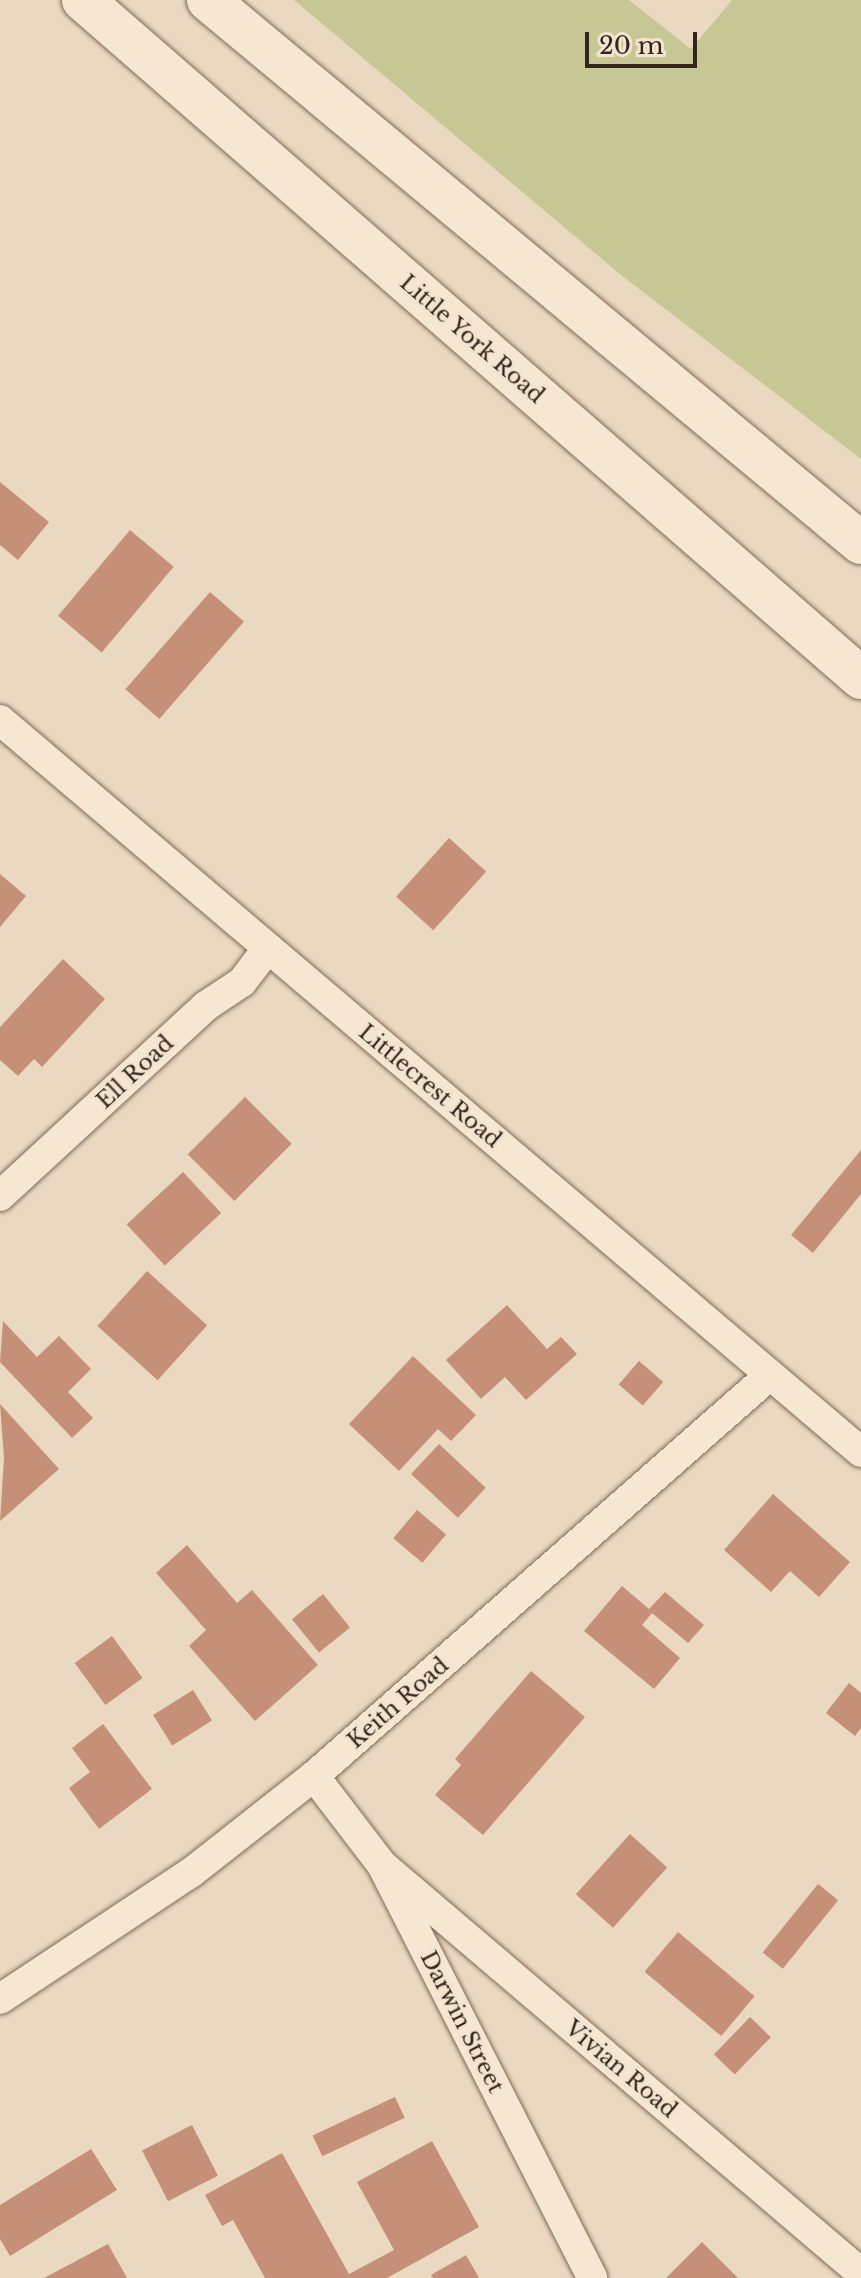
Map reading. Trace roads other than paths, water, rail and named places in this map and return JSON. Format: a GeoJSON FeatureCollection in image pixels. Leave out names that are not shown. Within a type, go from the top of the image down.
{"type":"FeatureCollection","features":[{"type":"Feature","properties":{"kind":"main road","name":"Little York Road"},"geometry":{"type":"LineString","coordinates":[[83,0],[861,678]]}},
{"type":"Feature","properties":{"kind":"main road"},"geometry":{"type":"LineString","coordinates":[[208,0],[861,543]]}},
{"type":"Feature","properties":{"kind":"street","name":"Littlecrest Road"},"geometry":{"type":"LineString","coordinates":[[0,720],[861,1452]]}},
{"type":"Feature","properties":{"kind":"street","name":"Ell Road"},"geometry":{"type":"LineString","coordinates":[[0,1196],[206,1006],[242,982],[268,948]]}},
{"type":"Feature","properties":{"kind":"street","name":"Keith Road"},"geometry":{"type":"LineString","coordinates":[[0,1999],[192,1872],[314,1776],[770,1375]]}},
{"type":"Feature","properties":{"kind":"street","name":"Darwin Street"},"geometry":{"type":"LineString","coordinates":[[314,1776],[382,1865],[592,2278]]}},
{"type":"Feature","properties":{"kind":"street","name":"Vivian Road"},"geometry":{"type":"LineString","coordinates":[[382,1865],[861,2273]]}}]}
